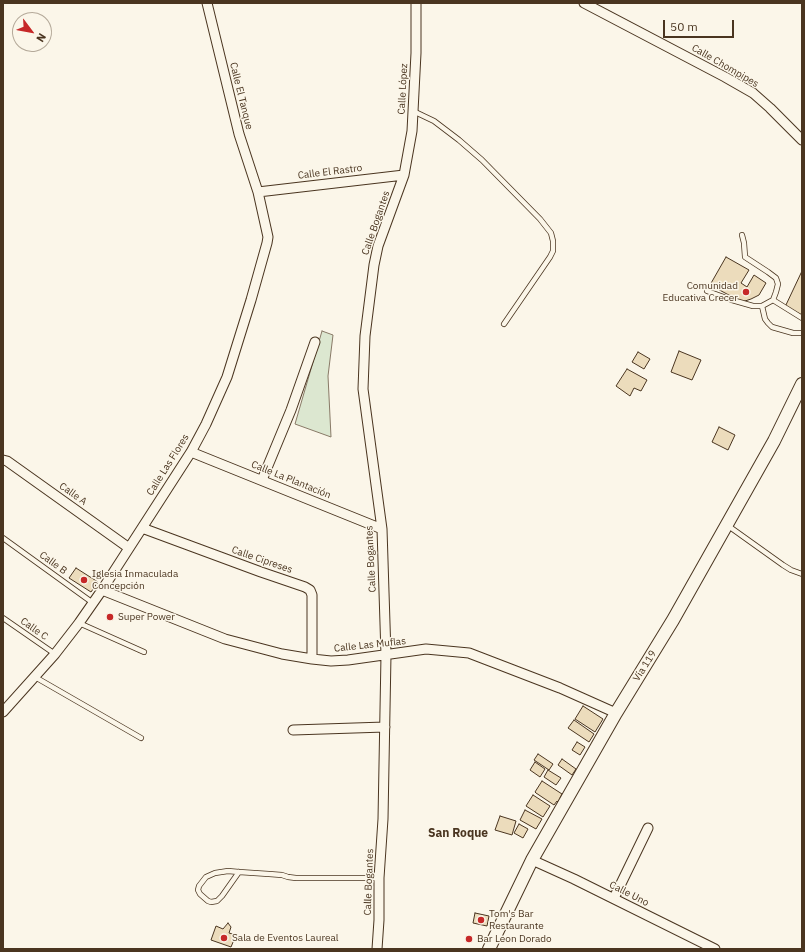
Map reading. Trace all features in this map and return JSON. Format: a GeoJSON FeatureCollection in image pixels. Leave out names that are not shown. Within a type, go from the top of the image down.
{"type":"FeatureCollection","features":[{"type":"Feature","properties":{"kind":"main road","name":"Vía 119"},"geometry":{"type":"LineString","coordinates":[[489,949],[532,860],[616,713],[673,620],[727,525],[774,441],[802,384]]}},
{"type":"Feature","properties":{"kind":"street","name":"Calle El Tanque"},"geometry":{"type":"LineString","coordinates":[[206,3],[238,134],[258,192]]}},
{"type":"Feature","properties":{"kind":"street","name":"Calle López"},"geometry":{"type":"LineString","coordinates":[[404,174],[412,131],[416,53],[416,3]]}},
{"type":"Feature","properties":{"kind":"street","name":"Calle Chompipes"},"geometry":{"type":"LineString","coordinates":[[587,4],[725,76],[753,93],[802,140]]}},
{"type":"Feature","properties":{"kind":"street","name":"Calle El Rastro"},"geometry":{"type":"LineString","coordinates":[[258,192],[404,174]]}},
{"type":"Feature","properties":{"kind":"street","name":"Calle Bogantes"},"geometry":{"type":"LineString","coordinates":[[376,949],[379,920],[379,878],[383,819],[386,655],[382,529],[363,389],[365,336],[374,265],[378,246],[404,174]]}},
{"type":"Feature","properties":{"kind":"street","name":"Calle Las Flores"},"geometry":{"type":"LineString","coordinates":[[4,710],[55,654],[79,623],[191,452],[206,424],[227,377],[267,243],[268,237],[258,192]]}},
{"type":"Feature","properties":{"kind":"street"},"geometry":{"type":"LineString","coordinates":[[262,480],[291,410],[315,342]]}},
{"type":"Feature","properties":{"kind":"street","name":"Calle La Plantación"},"geometry":{"type":"LineString","coordinates":[[191,452],[382,529]]}},
{"type":"Feature","properties":{"kind":"street","name":"Calle A"},"geometry":{"type":"LineString","coordinates":[[3,460],[7,461],[129,548]]}},
{"type":"Feature","properties":{"kind":"street","name":"Calle Cipreses"},"geometry":{"type":"LineString","coordinates":[[142,528],[310,590],[312,595],[312,659]]}},
{"type":"Feature","properties":{"kind":"street","name":"Calle Las Muflas"},"geometry":{"type":"LineString","coordinates":[[102,590],[225,639],[282,654],[312,659],[348,660],[426,649],[469,653],[560,688],[616,713]]}},
{"type":"Feature","properties":{"kind":"street"},"geometry":{"type":"LineString","coordinates":[[292,730],[385,727]]}},
{"type":"Feature","properties":{"kind":"street"},"geometry":{"type":"LineString","coordinates":[[614,898],[648,828]]}},
{"type":"Feature","properties":{"kind":"street","name":"Calle Uno"},"geometry":{"type":"LineString","coordinates":[[532,860],[614,898],[715,949]]}},
{"type":"Feature","properties":{"kind":"lane"},"geometry":{"type":"LineString","coordinates":[[413,111],[434,121],[482,160],[540,219],[551,233],[553,241],[550,257],[504,324]]}},
{"type":"Feature","properties":{"kind":"lane"},"geometry":{"type":"LineString","coordinates":[[707,291],[745,304],[762,306],[773,300],[778,284],[777,281],[772,275],[746,257],[742,235]]}},
{"type":"Feature","properties":{"kind":"lane"},"geometry":{"type":"LineString","coordinates":[[773,300],[802,318]]}},
{"type":"Feature","properties":{"kind":"lane"},"geometry":{"type":"LineString","coordinates":[[762,306],[765,319],[772,326],[793,333],[802,333]]}},
{"type":"Feature","properties":{"kind":"lane"},"geometry":{"type":"LineString","coordinates":[[727,525],[783,565],[802,574]]}},
{"type":"Feature","properties":{"kind":"lane","name":"Calle B"},"geometry":{"type":"LineString","coordinates":[[3,538],[93,603]]}},
{"type":"Feature","properties":{"kind":"lane","name":"Calle C"},"geometry":{"type":"LineString","coordinates":[[3,618],[55,654]]}},
{"type":"Feature","properties":{"kind":"lane"},"geometry":{"type":"LineString","coordinates":[[79,623],[144,652]]}},
{"type":"Feature","properties":{"kind":"lane"},"geometry":{"type":"LineString","coordinates":[[35,677],[142,738]]}},
{"type":"Feature","properties":{"kind":"lane"},"geometry":{"type":"LineString","coordinates":[[239,872],[217,901],[208,901],[200,894],[198,890],[199,886],[209,875],[228,871],[282,875],[288,878],[379,878]]}},
{"type":"Feature","properties":{"kind":"green space"},"geometry":{"type":"Polygon","coordinates":[[[322,331],[333,335],[328,376],[331,437],[295,424],[322,331]]]}},
{"type":"Feature","properties":{"kind":"building"},"geometry":{"type":"Polygon","coordinates":[[[726,257],[749,270],[741,283],[747,287],[754,275],[766,283],[759,295],[742,302],[710,285],[726,257]]]}},
{"type":"Feature","properties":{"kind":"building"},"geometry":{"type":"Polygon","coordinates":[[[802,271],[802,315],[785,307],[802,271]]]}},
{"type":"Feature","properties":{"kind":"building"},"geometry":{"type":"Polygon","coordinates":[[[679,351],[701,360],[692,380],[671,372],[679,351]]]}},
{"type":"Feature","properties":{"kind":"building"},"geometry":{"type":"Polygon","coordinates":[[[638,352],[650,359],[644,369],[632,362],[638,352]]]}},
{"type":"Feature","properties":{"kind":"building"},"geometry":{"type":"Polygon","coordinates":[[[627,369],[647,380],[641,391],[634,388],[630,396],[616,386],[627,369]]]}},
{"type":"Feature","properties":{"kind":"building"},"geometry":{"type":"Polygon","coordinates":[[[719,427],[735,435],[728,450],[712,442],[719,427]]]}},
{"type":"Feature","properties":{"kind":"building","name":"Iglesia Inmaculada Concepción"},"geometry":{"type":"Polygon","coordinates":[[[76,568],[98,582],[91,592],[69,578],[76,568]]]}},
{"type":"Feature","properties":{"kind":"building"},"geometry":{"type":"Polygon","coordinates":[[[583,706],[603,719],[595,732],[575,719],[583,706]]]}},
{"type":"Feature","properties":{"kind":"building"},"geometry":{"type":"Polygon","coordinates":[[[574,720],[594,734],[589,742],[568,728],[574,720]]]}},
{"type":"Feature","properties":{"kind":"building"},"geometry":{"type":"Polygon","coordinates":[[[577,742],[585,747],[580,755],[572,750],[577,742]]]}},
{"type":"Feature","properties":{"kind":"building"},"geometry":{"type":"Polygon","coordinates":[[[538,754],[553,764],[549,770],[534,760],[538,754]]]}},
{"type":"Feature","properties":{"kind":"building"},"geometry":{"type":"Polygon","coordinates":[[[562,759],[576,769],[572,775],[558,765],[562,759]]]}},
{"type":"Feature","properties":{"kind":"building"},"geometry":{"type":"Polygon","coordinates":[[[535,762],[545,769],[540,777],[530,770],[535,762]]]}},
{"type":"Feature","properties":{"kind":"building"},"geometry":{"type":"Polygon","coordinates":[[[548,770],[561,778],[556,785],[544,777],[548,770]]]}},
{"type":"Feature","properties":{"kind":"building"},"geometry":{"type":"Polygon","coordinates":[[[542,781],[562,794],[561,798],[554,805],[535,792],[542,781]]]}},
{"type":"Feature","properties":{"kind":"building"},"geometry":{"type":"Polygon","coordinates":[[[533,795],[550,806],[543,817],[526,806],[533,795]]]}},
{"type":"Feature","properties":{"kind":"building"},"geometry":{"type":"Polygon","coordinates":[[[525,810],[542,819],[536,829],[520,820],[525,810]]]}},
{"type":"Feature","properties":{"kind":"building"},"geometry":{"type":"Polygon","coordinates":[[[500,816],[516,821],[512,835],[495,830],[500,816]]]}},
{"type":"Feature","properties":{"kind":"building"},"geometry":{"type":"Polygon","coordinates":[[[519,824],[528,829],[523,838],[514,833],[519,824]]]}},
{"type":"Feature","properties":{"kind":"building","name":"Tom's Bar Restaurante"},"geometry":{"type":"Polygon","coordinates":[[[475,913],[489,916],[487,926],[473,923],[475,913]]]}},
{"type":"Feature","properties":{"kind":"building","name":"Sala de Eventos Laureal"},"geometry":{"type":"Polygon","coordinates":[[[228,923],[231,927],[229,933],[236,935],[231,947],[211,940],[216,926],[223,929],[228,923]]]}},
{"type":"Feature","properties":{"kind":"place","name":"Comunidad Educativa Crecer"},"geometry":{"type":"Point","coordinates":[746,292]}},
{"type":"Feature","properties":{"kind":"place","name":"Iglesia Inmaculada Concepción"},"geometry":{"type":"Point","coordinates":[84,580]}},
{"type":"Feature","properties":{"kind":"place","name":"Super Power"},"geometry":{"type":"Point","coordinates":[110,617]}},
{"type":"Feature","properties":{"kind":"place","name":"Tom's Bar Restaurante"},"geometry":{"type":"Point","coordinates":[481,920]}},
{"type":"Feature","properties":{"kind":"place","name":"Sala de Eventos Laureal"},"geometry":{"type":"Point","coordinates":[224,938]}},
{"type":"Feature","properties":{"kind":"place","name":"Bar Leon Dorado"},"geometry":{"type":"Point","coordinates":[469,939]}},
{"type":"Feature","properties":{"kind":"district","name":"San Roque"},"geometry":{"type":"Point","coordinates":[458,834]}}]}
